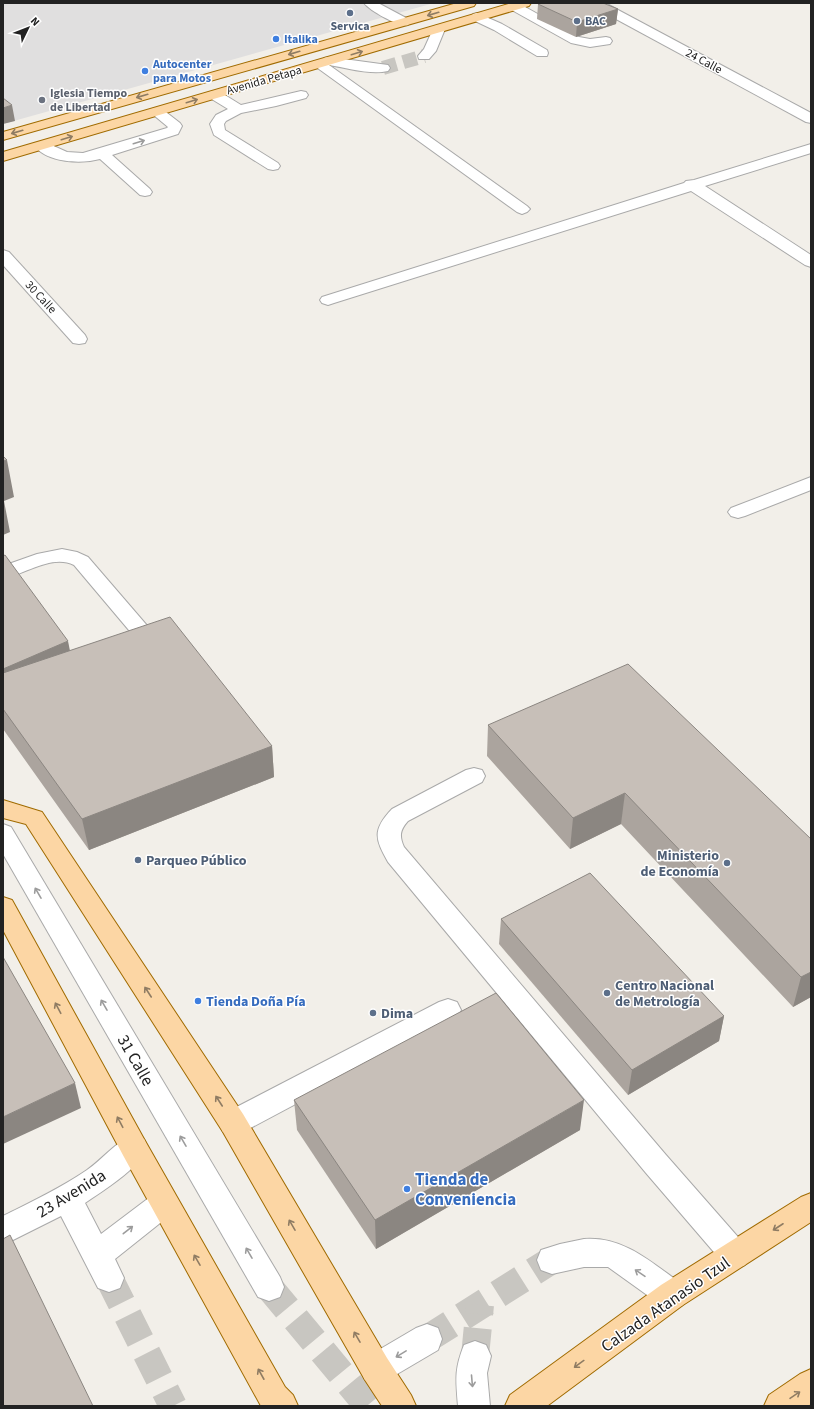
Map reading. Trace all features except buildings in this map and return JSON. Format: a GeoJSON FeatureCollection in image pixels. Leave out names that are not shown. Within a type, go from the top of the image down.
{"type":"FeatureCollection","features":[{"type":"Feature","properties":{"kind":"main road","name":"Avenida Petapa"},"geometry":{"type":"LineString","coordinates":[[3,136],[470,3]]}},
{"type":"Feature","properties":{"kind":"main road","name":"Avenida Petapa"},"geometry":{"type":"LineString","coordinates":[[3,157],[520,4]]}},
{"type":"Feature","properties":{"kind":"main road"},"geometry":{"type":"LineString","coordinates":[[3,809],[34,818],[233,1123],[376,1369],[400,1406]]}},
{"type":"Feature","properties":{"kind":"main road"},"geometry":{"type":"LineString","coordinates":[[3,907],[164,1203],[274,1398],[282,1406]]}},
{"type":"Feature","properties":{"kind":"main road","name":"Calzada Atanasio Tzul"},"geometry":{"type":"LineString","coordinates":[[521,1406],[672,1295],[811,1206]]}},
{"type":"Feature","properties":{"kind":"main road"},"geometry":{"type":"LineString","coordinates":[[780,1406],[811,1385]]}},
{"type":"Feature","properties":{"kind":"street"},"geometry":{"type":"LineString","coordinates":[[370,3],[404,22]]}},
{"type":"Feature","properties":{"kind":"street","name":"24 Calle"},"geometry":{"type":"LineString","coordinates":[[596,3],[811,119]]}},
{"type":"Feature","properties":{"kind":"street"},"geometry":{"type":"LineString","coordinates":[[520,4],[575,40],[590,43],[606,41]]}},
{"type":"Feature","properties":{"kind":"street"},"geometry":{"type":"LineString","coordinates":[[477,17],[498,27],[542,53]]}},
{"type":"Feature","properties":{"kind":"street"},"geometry":{"type":"LineString","coordinates":[[424,56],[430,51],[439,29]]}},
{"type":"Feature","properties":{"kind":"street"},"geometry":{"type":"LineString","coordinates":[[324,63],[365,68],[383,68]]}},
{"type":"Feature","properties":{"kind":"street"},"geometry":{"type":"LineString","coordinates":[[324,63],[522,209]]}},
{"type":"Feature","properties":{"kind":"street"},"geometry":{"type":"LineString","coordinates":[[215,94],[238,109]]}},
{"type":"Feature","properties":{"kind":"street"},"geometry":{"type":"LineString","coordinates":[[273,166],[219,132],[217,124],[221,118],[238,109],[248,109],[301,95]]}},
{"type":"Feature","properties":{"kind":"street"},"geometry":{"type":"LineString","coordinates":[[42,146],[52,153],[79,159],[174,131],[176,126],[157,112]]}},
{"type":"Feature","properties":{"kind":"street"},"geometry":{"type":"LineString","coordinates":[[328,300],[691,184],[811,148]]}},
{"type":"Feature","properties":{"kind":"street"},"geometry":{"type":"LineString","coordinates":[[102,153],[145,192]]}},
{"type":"Feature","properties":{"kind":"street"},"geometry":{"type":"LineString","coordinates":[[691,184],[811,262]]}},
{"type":"Feature","properties":{"kind":"street","name":"30 Calle"},"geometry":{"type":"LineString","coordinates":[[3,255],[79,339]]}},
{"type":"Feature","properties":{"kind":"street"},"geometry":{"type":"LineString","coordinates":[[738,512],[811,483]]}},
{"type":"Feature","properties":{"kind":"street"},"geometry":{"type":"LineString","coordinates":[[3,573],[46,559],[61,556],[71,556],[81,561],[143,634],[144,642],[140,649],[132,655],[118,660]]}},
{"type":"Feature","properties":{"kind":"street"},"geometry":{"type":"LineString","coordinates":[[474,776],[400,815],[392,823],[388,833],[389,842],[397,856],[412,874],[656,1164],[735,1255]]}},
{"type":"Feature","properties":{"kind":"street","name":"31 Calle"},"geometry":{"type":"LineString","coordinates":[[3,833],[269,1287]]}},
{"type":"Feature","properties":{"kind":"street"},"geometry":{"type":"LineString","coordinates":[[233,1123],[448,1010]]}},
{"type":"Feature","properties":{"kind":"street","name":"23 Avenida"},"geometry":{"type":"LineString","coordinates":[[3,1231],[67,1198],[98,1179],[134,1148]]}},
{"type":"Feature","properties":{"kind":"street"},"geometry":{"type":"LineString","coordinates":[[67,1198],[103,1266],[164,1203]]}},
{"type":"Feature","properties":{"kind":"street"},"geometry":{"type":"LineString","coordinates":[[552,1260],[573,1253],[606,1252],[616,1256],[672,1295]]}},
{"type":"Feature","properties":{"kind":"street"},"geometry":{"type":"LineString","coordinates":[[376,1369],[427,1339]]}},
{"type":"Feature","properties":{"kind":"street"},"geometry":{"type":"LineString","coordinates":[[474,1406],[471,1373],[475,1356]]}},
{"type":"Feature","properties":{"kind":"shaded area"},"geometry":{"type":"Polygon","coordinates":[[[3,3],[434,3],[3,124],[3,3]]]}},
{"type":"Feature","properties":{"kind":"tunnel"},"geometry":{"type":"LineString","coordinates":[[383,68],[424,56]]}},
{"type":"Feature","properties":{"kind":"tunnel"},"geometry":{"type":"LineString","coordinates":[[480,1306],[552,1260]]}},
{"type":"Feature","properties":{"kind":"tunnel"},"geometry":{"type":"LineString","coordinates":[[109,1278],[173,1406]]}},
{"type":"Feature","properties":{"kind":"tunnel"},"geometry":{"type":"LineString","coordinates":[[269,1287],[368,1406]]}},
{"type":"Feature","properties":{"kind":"tunnel"},"geometry":{"type":"LineString","coordinates":[[427,1339],[480,1306]]}},
{"type":"Feature","properties":{"kind":"tunnel"},"geometry":{"type":"LineString","coordinates":[[475,1356],[480,1306]]}},
{"type":"Feature","properties":{"kind":"place","name":"Servica"},"geometry":{"type":"Point","coordinates":[350,13]}},
{"type":"Feature","properties":{"kind":"place","name":"BAC"},"geometry":{"type":"Point","coordinates":[577,21]}},
{"type":"Feature","properties":{"kind":"place","name":"Italika"},"geometry":{"type":"Point","coordinates":[276,39]}},
{"type":"Feature","properties":{"kind":"place","name":"Autocenter para Motos"},"geometry":{"type":"Point","coordinates":[145,71]}},
{"type":"Feature","properties":{"kind":"place","name":"Iglesia Tiempo de Libertad"},"geometry":{"type":"Point","coordinates":[42,100]}},
{"type":"Feature","properties":{"kind":"place","name":"Parqueo Público"},"geometry":{"type":"Point","coordinates":[138,860]}},
{"type":"Feature","properties":{"kind":"place","name":"Ministerio de Economía"},"geometry":{"type":"Point","coordinates":[727,863]}},
{"type":"Feature","properties":{"kind":"place","name":"Centro Nacional de Metrología"},"geometry":{"type":"Point","coordinates":[607,993]}},
{"type":"Feature","properties":{"kind":"place","name":"Tienda Doña Pía"},"geometry":{"type":"Point","coordinates":[198,1001]}},
{"type":"Feature","properties":{"kind":"place","name":"Dima"},"geometry":{"type":"Point","coordinates":[373,1013]}},
{"type":"Feature","properties":{"kind":"place","name":"Tienda de Conveniencia"},"geometry":{"type":"Point","coordinates":[407,1189]}}]}
